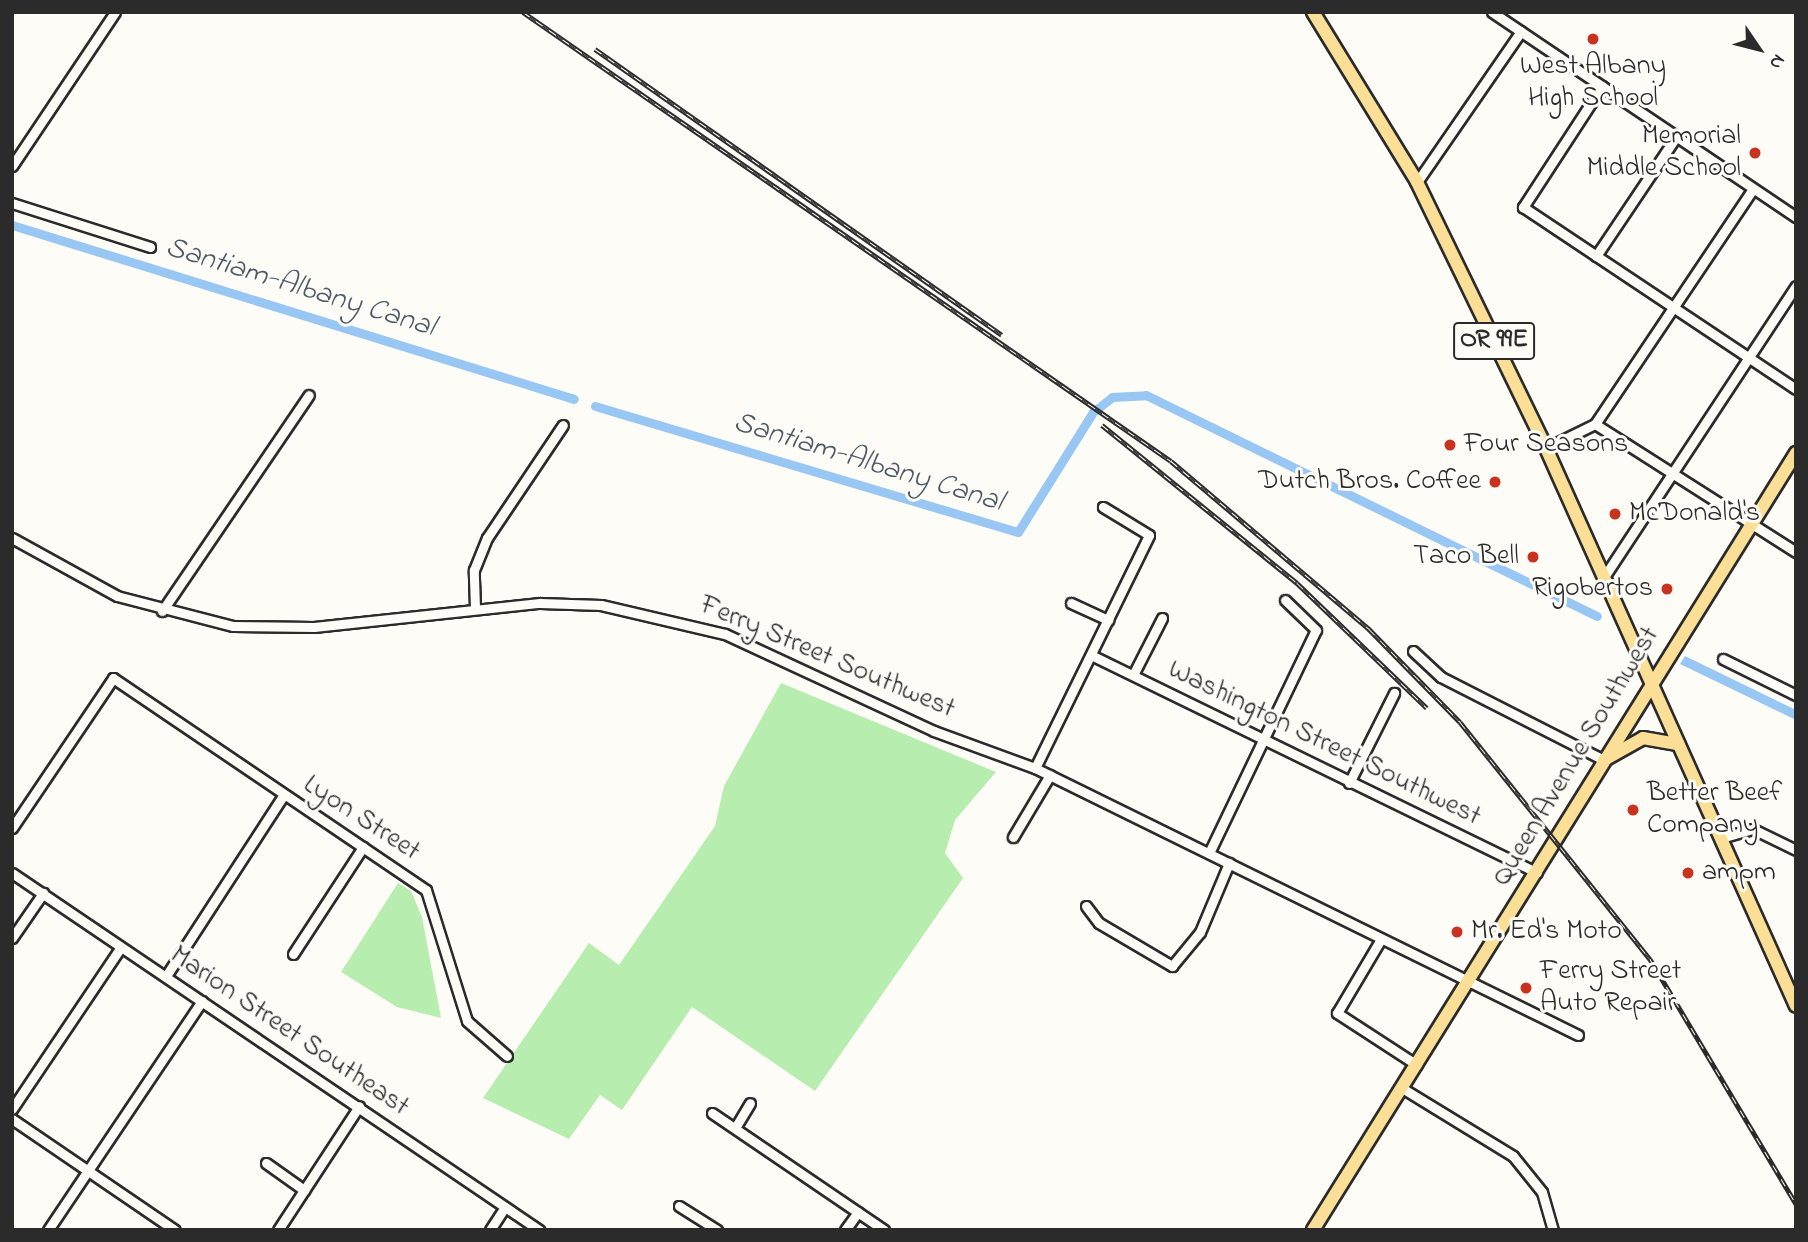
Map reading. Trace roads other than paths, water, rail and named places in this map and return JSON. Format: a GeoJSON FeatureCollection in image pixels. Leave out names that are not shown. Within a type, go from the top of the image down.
{"type":"FeatureCollection","features":[{"type":"Feature","properties":{"kind":"main road","name":"OR 99E"},"geometry":{"type":"LineString","coordinates":[[1313,12],[1417,183],[1546,448],[1601,581],[1650,682],[1795,1002]]}},
{"type":"Feature","properties":{"kind":"main road","name":"Queen Avenue Southwest"},"geometry":{"type":"LineString","coordinates":[[1313,1230],[1537,873],[1650,682],[1796,453]]}},
{"type":"Feature","properties":{"kind":"main road"},"geometry":{"type":"LineString","coordinates":[[1604,760],[1643,738],[1678,744]]}},
{"type":"Feature","properties":{"kind":"street"},"geometry":{"type":"LineString","coordinates":[[12,166],[115,12]]}},
{"type":"Feature","properties":{"kind":"street"},"geometry":{"type":"LineString","coordinates":[[1492,12],[1796,217]]}},
{"type":"Feature","properties":{"kind":"street"},"geometry":{"type":"LineString","coordinates":[[1417,183],[1521,31]]}},
{"type":"Feature","properties":{"kind":"street"},"geometry":{"type":"LineString","coordinates":[[1602,86],[1523,207],[1796,389]]}},
{"type":"Feature","properties":{"kind":"street"},"geometry":{"type":"LineString","coordinates":[[1596,256],[1676,137]]}},
{"type":"Feature","properties":{"kind":"street"},"geometry":{"type":"LineString","coordinates":[[1546,448],[1595,424],[1753,189]]}},
{"type":"Feature","properties":{"kind":"street"},"geometry":{"type":"LineString","coordinates":[[12,203],[150,247]]}},
{"type":"Feature","properties":{"kind":"street"},"geometry":{"type":"LineString","coordinates":[[1601,581],[1796,286]]}},
{"type":"Feature","properties":{"kind":"street"},"geometry":{"type":"LineString","coordinates":[[162,611],[309,395]]}},
{"type":"Feature","properties":{"kind":"street"},"geometry":{"type":"LineString","coordinates":[[1595,424],[1751,526],[1796,552]]}},
{"type":"Feature","properties":{"kind":"street"},"geometry":{"type":"LineString","coordinates":[[475,607],[474,570],[487,538],[564,425]]}},
{"type":"Feature","properties":{"kind":"street"},"geometry":{"type":"LineString","coordinates":[[1035,768],[1149,535],[1103,507]]}},
{"type":"Feature","properties":{"kind":"street","name":"Ferry Street Southwest"},"geometry":{"type":"LineString","coordinates":[[12,538],[71,575],[162,611],[233,626],[314,627],[475,607],[601,604],[669,617],[725,634],[934,731],[1050,775],[1578,1035]]}},
{"type":"Feature","properties":{"kind":"street"},"geometry":{"type":"LineString","coordinates":[[1209,853],[1316,630],[1285,600]]}},
{"type":"Feature","properties":{"kind":"street"},"geometry":{"type":"LineString","coordinates":[[1071,603],[1108,620]]}},
{"type":"Feature","properties":{"kind":"street"},"geometry":{"type":"LineString","coordinates":[[1133,675],[1162,618]]}},
{"type":"Feature","properties":{"kind":"street"},"geometry":{"type":"LineString","coordinates":[[1413,651],[1441,677],[1604,760]]}},
{"type":"Feature","properties":{"kind":"street","name":"Washington Street Southwest"},"geometry":{"type":"LineString","coordinates":[[1091,655],[1537,873]]}},
{"type":"Feature","properties":{"kind":"street"},"geometry":{"type":"LineString","coordinates":[[1723,659],[1796,695]]}},
{"type":"Feature","properties":{"kind":"street","name":"Lyon Street"},"geometry":{"type":"LineString","coordinates":[[12,828],[113,678],[283,796],[426,890],[467,1021],[507,1056]]}},
{"type":"Feature","properties":{"kind":"street"},"geometry":{"type":"LineString","coordinates":[[1349,783],[1394,693]]}},
{"type":"Feature","properties":{"kind":"street"},"geometry":{"type":"LineString","coordinates":[[1013,837],[1050,775]]}},
{"type":"Feature","properties":{"kind":"street"},"geometry":{"type":"LineString","coordinates":[[166,976],[283,796]]}},
{"type":"Feature","properties":{"kind":"street"},"geometry":{"type":"LineString","coordinates":[[1721,838],[1753,830],[1796,850]]}},
{"type":"Feature","properties":{"kind":"street"},"geometry":{"type":"LineString","coordinates":[[293,954],[363,847]]}},
{"type":"Feature","properties":{"kind":"street"},"geometry":{"type":"LineString","coordinates":[[1086,906],[1099,923],[1172,966],[1200,932],[1229,863]]}},
{"type":"Feature","properties":{"kind":"street","name":"Marion Street Southeast"},"geometry":{"type":"LineString","coordinates":[[12,873],[539,1230]]}},
{"type":"Feature","properties":{"kind":"street"},"geometry":{"type":"LineString","coordinates":[[12,938],[43,893]]}},
{"type":"Feature","properties":{"kind":"street"},"geometry":{"type":"LineString","coordinates":[[1381,939],[1337,1013],[1417,1065]]}},
{"type":"Feature","properties":{"kind":"street"},"geometry":{"type":"LineString","coordinates":[[12,1109],[121,947]]}},
{"type":"Feature","properties":{"kind":"street"},"geometry":{"type":"LineString","coordinates":[[48,1230],[202,1001]]}},
{"type":"Feature","properties":{"kind":"street"},"geometry":{"type":"LineString","coordinates":[[1402,1088],[1514,1156],[1542,1192],[1553,1230]]}},
{"type":"Feature","properties":{"kind":"street"},"geometry":{"type":"LineString","coordinates":[[735,1128],[750,1103]]}},
{"type":"Feature","properties":{"kind":"street"},"geometry":{"type":"LineString","coordinates":[[278,1230],[359,1106]]}},
{"type":"Feature","properties":{"kind":"street"},"geometry":{"type":"LineString","coordinates":[[712,1113],[884,1230]]}},
{"type":"Feature","properties":{"kind":"street"},"geometry":{"type":"LineString","coordinates":[[12,1119],[175,1230]]}},
{"type":"Feature","properties":{"kind":"street"},"geometry":{"type":"LineString","coordinates":[[266,1163],[304,1191]]}},
{"type":"Feature","properties":{"kind":"street"},"geometry":{"type":"LineString","coordinates":[[679,1206],[717,1230]]}},
{"type":"Feature","properties":{"kind":"street"},"geometry":{"type":"LineString","coordinates":[[490,1230],[505,1207]]}},
{"type":"Feature","properties":{"kind":"street"},"geometry":{"type":"LineString","coordinates":[[845,1230],[858,1212]]}},
{"type":"Feature","properties":{"kind":"water"},"geometry":{"type":"Polygon","coordinates":[[[1685,656],[1796,710],[1796,720],[1680,664],[1685,656]]]}},
{"type":"Feature","properties":{"kind":"waterway","name":"Santiam-Albany Canal"},"geometry":{"type":"LineString","coordinates":[[12,225],[574,399]]}},
{"type":"Feature","properties":{"kind":"waterway","name":"Santiam-Albany Canal"},"geometry":{"type":"LineString","coordinates":[[595,406],[1018,532],[1093,412],[1112,397],[1146,395],[1597,616]]}},
{"type":"Feature","properties":{"kind":"railway"},"geometry":{"type":"LineString","coordinates":[[523,12],[1171,461],[1369,629],[1460,722],[1650,959],[1796,1204]]}},
{"type":"Feature","properties":{"kind":"railway"},"geometry":{"type":"LineString","coordinates":[[595,49],[1002,335]]}},
{"type":"Feature","properties":{"kind":"railway"},"geometry":{"type":"LineString","coordinates":[[1102,425],[1297,583],[1427,708]]}},
{"type":"Feature","properties":{"kind":"place","name":"West Albany High School"},"geometry":{"type":"Point","coordinates":[1593,39]}},
{"type":"Feature","properties":{"kind":"place","name":"Memorial Middle School"},"geometry":{"type":"Point","coordinates":[1755,153]}},
{"type":"Feature","properties":{"kind":"place","name":"Four Seasons"},"geometry":{"type":"Point","coordinates":[1450,445]}},
{"type":"Feature","properties":{"kind":"place","name":"Dutch Bros. Coffee"},"geometry":{"type":"Point","coordinates":[1495,482]}},
{"type":"Feature","properties":{"kind":"place","name":"McDonald's"},"geometry":{"type":"Point","coordinates":[1615,514]}},
{"type":"Feature","properties":{"kind":"place","name":"Taco Bell"},"geometry":{"type":"Point","coordinates":[1533,557]}},
{"type":"Feature","properties":{"kind":"place","name":"Rigobertos"},"geometry":{"type":"Point","coordinates":[1667,589]}},
{"type":"Feature","properties":{"kind":"place","name":"Better Beef Company"},"geometry":{"type":"Point","coordinates":[1633,810]}},
{"type":"Feature","properties":{"kind":"place","name":"ampm"},"geometry":{"type":"Point","coordinates":[1688,873]}},
{"type":"Feature","properties":{"kind":"place","name":"Mr. Ed's Moto"},"geometry":{"type":"Point","coordinates":[1457,932]}},
{"type":"Feature","properties":{"kind":"place","name":"Ferry Street Auto Repair"},"geometry":{"type":"Point","coordinates":[1526,988]}}]}
